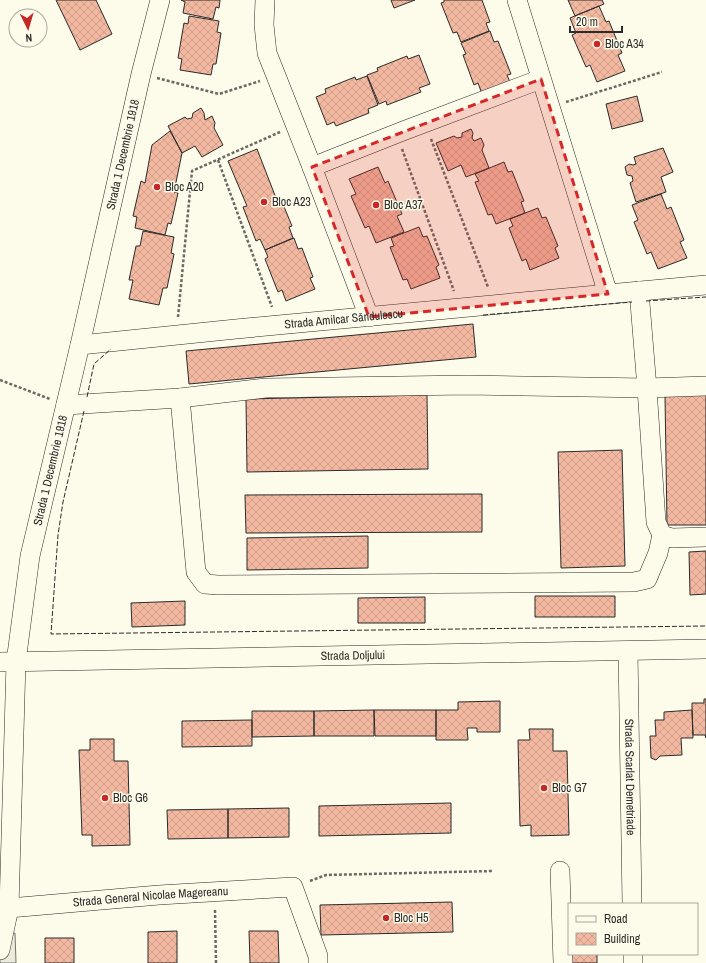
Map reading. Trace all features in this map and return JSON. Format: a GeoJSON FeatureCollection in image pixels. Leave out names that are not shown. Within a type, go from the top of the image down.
{"type":"FeatureCollection","features":[{"type":"Feature","properties":{"kind":"street","name":"Strada 1 Decembrie 1918"},"geometry":{"type":"LineString","coordinates":[[0,950],[9,908],[5,875],[8,662],[30,556],[80,345],[141,74],[160,0]]}},
{"type":"Feature","properties":{"kind":"street"},"geometry":{"type":"LineString","coordinates":[[265,0],[264,25],[267,53],[369,317]]}},
{"type":"Feature","properties":{"kind":"street"},"geometry":{"type":"LineString","coordinates":[[517,0],[608,294]]}},
{"type":"Feature","properties":{"kind":"street"},"geometry":{"type":"LineString","coordinates":[[312,167],[396,133],[542,80]]}},
{"type":"Feature","properties":{"kind":"street","name":"Strada Amilcar Săndulescu"},"geometry":{"type":"LineString","coordinates":[[80,345],[495,304],[706,285]]}},
{"type":"Feature","properties":{"kind":"street"},"geometry":{"type":"LineString","coordinates":[[180,398],[196,572],[205,584],[634,582],[648,579],[658,553],[662,535],[656,522],[639,291]]}},
{"type":"Feature","properties":{"kind":"street"},"geometry":{"type":"LineString","coordinates":[[66,404],[180,398],[266,388],[468,385],[647,388],[706,386]]}},
{"type":"Feature","properties":{"kind":"street"},"geometry":{"type":"LineString","coordinates":[[662,535],[672,538],[706,537]]}},
{"type":"Feature","properties":{"kind":"street","name":"Strada Doljului"},"geometry":{"type":"LineString","coordinates":[[8,662],[706,650]]}},
{"type":"Feature","properties":{"kind":"street","name":"Strada Scarlat Demetriade"},"geometry":{"type":"LineString","coordinates":[[628,651],[632,903]]}},
{"type":"Feature","properties":{"kind":"street"},"geometry":{"type":"LineString","coordinates":[[560,870],[563,963]]}},
{"type":"Feature","properties":{"kind":"street"},"geometry":{"type":"LineString","coordinates":[[293,887],[318,956],[318,963]]}},
{"type":"Feature","properties":{"kind":"street","name":"Strada General Nicolae Magereanu"},"geometry":{"type":"LineString","coordinates":[[9,908],[293,887]]}},
{"type":"Feature","properties":{"kind":"path"},"geometry":{"type":"LineString","coordinates":[[550,107],[662,72]]}},
{"type":"Feature","properties":{"kind":"path"},"geometry":{"type":"LineString","coordinates":[[141,74],[219,94],[276,76]]}},
{"type":"Feature","properties":{"kind":"path"},"geometry":{"type":"LineString","coordinates":[[425,123],[495,304]]}},
{"type":"Feature","properties":{"kind":"path"},"geometry":{"type":"LineString","coordinates":[[176,335],[192,171],[295,125]]}},
{"type":"Feature","properties":{"kind":"path"},"geometry":{"type":"LineString","coordinates":[[396,133],[461,308]]}},
{"type":"Feature","properties":{"kind":"path"},"geometry":{"type":"LineString","coordinates":[[218,160],[279,325]]}},
{"type":"Feature","properties":{"kind":"path"},"geometry":{"type":"LineString","coordinates":[[0,380],[66,404]]}},
{"type":"Feature","properties":{"kind":"path"},"geometry":{"type":"LineString","coordinates":[[293,887],[326,875],[493,872]]}},
{"type":"Feature","properties":{"kind":"path"},"geometry":{"type":"LineString","coordinates":[[214,892],[216,963]]}},
{"type":"Feature","properties":{"kind":"highlighted area"},"geometry":{"type":"Polygon","coordinates":[[[541,79],[608,294],[369,317],[312,167],[541,79]]]}},
{"type":"Feature","properties":{"kind":"shaded area"},"geometry":{"type":"Polygon","coordinates":[[[15,933],[16,963],[0,963],[0,950],[3,935],[15,933]]]}},
{"type":"Feature","properties":{"kind":"building"},"geometry":{"type":"Polygon","coordinates":[[[56,0],[96,0],[112,34],[80,50],[56,0]]]}},
{"type":"Feature","properties":{"kind":"building"},"geometry":{"type":"Polygon","coordinates":[[[181,0],[220,0],[219,8],[216,7],[213,19],[183,13],[185,2],[181,0]]]}},
{"type":"Feature","properties":{"kind":"building"},"geometry":{"type":"Polygon","coordinates":[[[391,0],[415,0],[394,8],[391,0]]]}},
{"type":"Feature","properties":{"kind":"building"},"geometry":{"type":"Polygon","coordinates":[[[444,0],[482,0],[490,22],[486,23],[489,31],[461,42],[457,32],[453,33],[441,3],[444,2],[444,0]]]}},
{"type":"Feature","properties":{"kind":"building"},"geometry":{"type":"Polygon","coordinates":[[[568,0],[602,0],[604,4],[575,16],[568,0]]]}},
{"type":"Feature","properties":{"kind":"building","name":"Bloc A34"},"geometry":{"type":"Polygon","coordinates":[[[599,6],[606,22],[609,21],[622,53],[618,55],[625,71],[597,82],[590,65],[586,67],[572,35],[576,33],[570,18],[599,6]]]}},
{"type":"Feature","properties":{"kind":"building"},"geometry":{"type":"Polygon","coordinates":[[[189,16],[219,21],[217,32],[221,33],[216,64],[213,64],[211,75],[180,70],[182,59],[178,58],[184,23],[188,24],[189,16]]]}},
{"type":"Feature","properties":{"kind":"building"},"geometry":{"type":"Polygon","coordinates":[[[490,31],[494,42],[498,41],[511,74],[507,75],[510,82],[482,94],[478,83],[474,85],[463,55],[466,54],[461,43],[490,31]]]}},
{"type":"Feature","properties":{"kind":"building"},"geometry":{"type":"Polygon","coordinates":[[[419,55],[430,84],[419,88],[421,92],[387,105],[386,101],[379,104],[367,75],[378,71],[377,68],[407,56],[408,59],[419,55]]]}},
{"type":"Feature","properties":{"kind":"building"},"geometry":{"type":"Polygon","coordinates":[[[367,76],[378,105],[368,109],[369,113],[336,126],[334,122],[327,125],[316,97],[326,93],[325,89],[355,77],[356,80],[367,76]]]}},
{"type":"Feature","properties":{"kind":"building"},"geometry":{"type":"Polygon","coordinates":[[[637,96],[643,121],[612,129],[606,104],[637,96]]]}},
{"type":"Feature","properties":{"kind":"building"},"geometry":{"type":"Polygon","coordinates":[[[201,108],[204,113],[205,120],[212,116],[215,123],[214,128],[223,145],[202,157],[195,146],[182,153],[168,126],[185,117],[187,119],[192,118],[193,113],[201,108]]]}},
{"type":"Feature","properties":{"kind":"building"},"geometry":{"type":"Polygon","coordinates":[[[471,129],[473,133],[472,138],[474,141],[481,138],[484,145],[482,150],[489,168],[466,177],[461,165],[448,171],[436,143],[454,136],[457,138],[462,137],[462,133],[471,129]]]}},
{"type":"Feature","properties":{"kind":"building","name":"Bloc A20"},"geometry":{"type":"Polygon","coordinates":[[[170,131],[182,153],[174,192],[178,193],[171,224],[168,223],[165,235],[135,228],[137,217],[133,216],[141,181],[145,183],[152,145],[170,131]]]}},
{"type":"Feature","properties":{"kind":"building"},"geometry":{"type":"Polygon","coordinates":[[[663,148],[673,172],[661,177],[666,192],[636,202],[630,183],[633,181],[632,176],[627,175],[625,167],[629,164],[636,164],[634,157],[663,148]]]}},
{"type":"Feature","properties":{"kind":"building","name":"Bloc A23"},"geometry":{"type":"Polygon","coordinates":[[[257,149],[276,198],[280,197],[292,226],[289,227],[293,238],[265,250],[260,239],[256,241],[243,207],[247,206],[228,161],[257,149]]]}},
{"type":"Feature","properties":{"kind":"building"},"geometry":{"type":"Polygon","coordinates":[[[504,162],[508,172],[512,171],[524,201],[521,202],[525,213],[496,224],[492,214],[488,215],[475,182],[479,181],[475,174],[504,162]]]}},
{"type":"Feature","properties":{"kind":"building","name":"Bloc A37"},"geometry":{"type":"Polygon","coordinates":[[[378,167],[385,183],[388,181],[402,214],[397,216],[404,232],[376,243],[369,226],[365,228],[351,196],[356,194],[349,179],[378,167]]]}},
{"type":"Feature","properties":{"kind":"building"},"geometry":{"type":"Polygon","coordinates":[[[661,194],[667,209],[671,207],[684,240],[680,242],[687,258],[658,269],[651,252],[647,254],[634,222],[638,220],[632,205],[661,194]]]}},
{"type":"Feature","properties":{"kind":"building"},"geometry":{"type":"Polygon","coordinates":[[[538,208],[542,218],[546,217],[558,246],[555,248],[559,258],[530,270],[526,259],[522,261],[509,228],[513,226],[510,219],[538,208]]]}},
{"type":"Feature","properties":{"kind":"building"},"geometry":{"type":"Polygon","coordinates":[[[419,227],[423,237],[427,236],[439,265],[436,267],[440,278],[411,289],[407,279],[403,280],[390,247],[394,246],[391,238],[419,227]]]}},
{"type":"Feature","properties":{"kind":"building"},"geometry":{"type":"Polygon","coordinates":[[[143,231],[174,237],[171,253],[174,254],[167,288],[163,288],[159,305],[129,299],[133,280],[129,280],[136,246],[140,246],[143,231]]]}},
{"type":"Feature","properties":{"kind":"building"},"geometry":{"type":"Polygon","coordinates":[[[294,238],[298,249],[302,248],[313,277],[310,278],[315,289],[286,301],[282,290],[278,292],[265,259],[268,257],[265,250],[294,238]]]}},
{"type":"Feature","properties":{"kind":"building"},"geometry":{"type":"Polygon","coordinates":[[[473,324],[476,357],[189,384],[186,351],[473,324]]]}},
{"type":"Feature","properties":{"kind":"building"},"geometry":{"type":"Polygon","coordinates":[[[706,394],[706,525],[667,525],[665,395],[706,394]]]}},
{"type":"Feature","properties":{"kind":"building"},"geometry":{"type":"Polygon","coordinates":[[[427,395],[428,469],[247,472],[246,399],[427,395]]]}},
{"type":"Feature","properties":{"kind":"building"},"geometry":{"type":"Polygon","coordinates":[[[622,450],[625,566],[561,568],[558,452],[622,450]]]}},
{"type":"Feature","properties":{"kind":"building"},"geometry":{"type":"Polygon","coordinates":[[[482,494],[482,532],[246,533],[245,495],[482,494]]]}},
{"type":"Feature","properties":{"kind":"building"},"geometry":{"type":"Polygon","coordinates":[[[368,536],[368,568],[247,570],[247,538],[368,536]]]}},
{"type":"Feature","properties":{"kind":"building"},"geometry":{"type":"Polygon","coordinates":[[[706,551],[706,594],[690,595],[689,552],[706,551]]]}},
{"type":"Feature","properties":{"kind":"building"},"geometry":{"type":"Polygon","coordinates":[[[535,596],[615,596],[615,617],[535,617],[535,596]]]}},
{"type":"Feature","properties":{"kind":"building"},"geometry":{"type":"Polygon","coordinates":[[[425,597],[425,623],[358,623],[358,598],[425,597]]]}},
{"type":"Feature","properties":{"kind":"building"},"geometry":{"type":"Polygon","coordinates":[[[185,601],[185,625],[132,627],[131,603],[185,601]]]}},
{"type":"Feature","properties":{"kind":"building"},"geometry":{"type":"Polygon","coordinates":[[[704,699],[706,699],[706,738],[705,735],[693,735],[692,703],[704,703],[704,699]]]}},
{"type":"Feature","properties":{"kind":"building"},"geometry":{"type":"Polygon","coordinates":[[[500,701],[500,732],[477,732],[477,728],[467,728],[468,740],[436,740],[436,710],[458,710],[458,702],[500,701]]]}},
{"type":"Feature","properties":{"kind":"building"},"geometry":{"type":"Polygon","coordinates":[[[374,710],[436,710],[436,736],[375,736],[374,710]]]}},
{"type":"Feature","properties":{"kind":"building"},"geometry":{"type":"Polygon","coordinates":[[[374,710],[374,736],[314,736],[314,711],[374,710]]]}},
{"type":"Feature","properties":{"kind":"building"},"geometry":{"type":"Polygon","coordinates":[[[692,710],[693,738],[681,738],[682,755],[660,756],[656,760],[651,758],[650,736],[656,736],[655,720],[664,720],[664,712],[692,710]]]}},
{"type":"Feature","properties":{"kind":"building"},"geometry":{"type":"Polygon","coordinates":[[[252,711],[314,711],[314,736],[252,737],[252,711]]]}},
{"type":"Feature","properties":{"kind":"building"},"geometry":{"type":"Polygon","coordinates":[[[252,720],[252,746],[182,747],[182,721],[252,720]]]}},
{"type":"Feature","properties":{"kind":"building","name":"Bloc G7"},"geometry":{"type":"Polygon","coordinates":[[[529,729],[553,729],[553,751],[567,751],[569,835],[531,836],[531,825],[520,826],[518,740],[530,740],[529,729]]]}},
{"type":"Feature","properties":{"kind":"building","name":"Bloc G6"},"geometry":{"type":"Polygon","coordinates":[[[90,739],[114,739],[114,761],[128,761],[130,845],[92,846],[92,835],[82,835],[79,750],[90,750],[90,739]]]}},
{"type":"Feature","properties":{"kind":"building"},"geometry":{"type":"Polygon","coordinates":[[[451,803],[451,833],[319,836],[319,806],[451,803]]]}},
{"type":"Feature","properties":{"kind":"building"},"geometry":{"type":"Polygon","coordinates":[[[289,808],[289,837],[228,838],[228,809],[289,808]]]}},
{"type":"Feature","properties":{"kind":"building"},"geometry":{"type":"Polygon","coordinates":[[[228,809],[228,838],[168,839],[167,810],[228,809]]]}},
{"type":"Feature","properties":{"kind":"building","name":"Bloc H5"},"geometry":{"type":"Polygon","coordinates":[[[452,902],[453,932],[321,935],[320,905],[452,902]]]}},
{"type":"Feature","properties":{"kind":"building"},"geometry":{"type":"Polygon","coordinates":[[[177,931],[177,963],[148,963],[148,932],[177,931]]]}},
{"type":"Feature","properties":{"kind":"building"},"geometry":{"type":"Polygon","coordinates":[[[249,931],[278,931],[279,963],[250,963],[249,931]]]}},
{"type":"Feature","properties":{"kind":"building"},"geometry":{"type":"Polygon","coordinates":[[[45,938],[74,938],[74,963],[45,963],[45,938]]]}},
{"type":"Feature","properties":{"kind":"building"},"geometry":{"type":"Polygon","coordinates":[[[569,955],[597,955],[597,963],[569,963],[569,955]]]}},
{"type":"Feature","properties":{"kind":"fence"},"geometry":{"type":"LineString","coordinates":[[646,301],[706,297]]}},
{"type":"Feature","properties":{"kind":"fence"},"geometry":{"type":"LineString","coordinates":[[483,315],[632,302]]}},
{"type":"Feature","properties":{"kind":"fence"},"geometry":{"type":"LineString","coordinates":[[87,397],[94,364],[111,349]]}},
{"type":"Feature","properties":{"kind":"fence"},"geometry":{"type":"LineString","coordinates":[[84,411],[63,502],[58,535],[51,634],[706,626]]}},
{"type":"Feature","properties":{"kind":"place","name":"Bloc A34"},"geometry":{"type":"Point","coordinates":[597,44]}},
{"type":"Feature","properties":{"kind":"place","name":"Bloc A20"},"geometry":{"type":"Point","coordinates":[157,187]}},
{"type":"Feature","properties":{"kind":"place","name":"Bloc A23"},"geometry":{"type":"Point","coordinates":[264,202]}},
{"type":"Feature","properties":{"kind":"place","name":"Bloc A37"},"geometry":{"type":"Point","coordinates":[376,205]}},
{"type":"Feature","properties":{"kind":"place","name":"Bloc G7"},"geometry":{"type":"Point","coordinates":[544,788]}},
{"type":"Feature","properties":{"kind":"place","name":"Bloc G6"},"geometry":{"type":"Point","coordinates":[105,798]}},
{"type":"Feature","properties":{"kind":"place","name":"Bloc H5"},"geometry":{"type":"Point","coordinates":[386,918]}}]}
